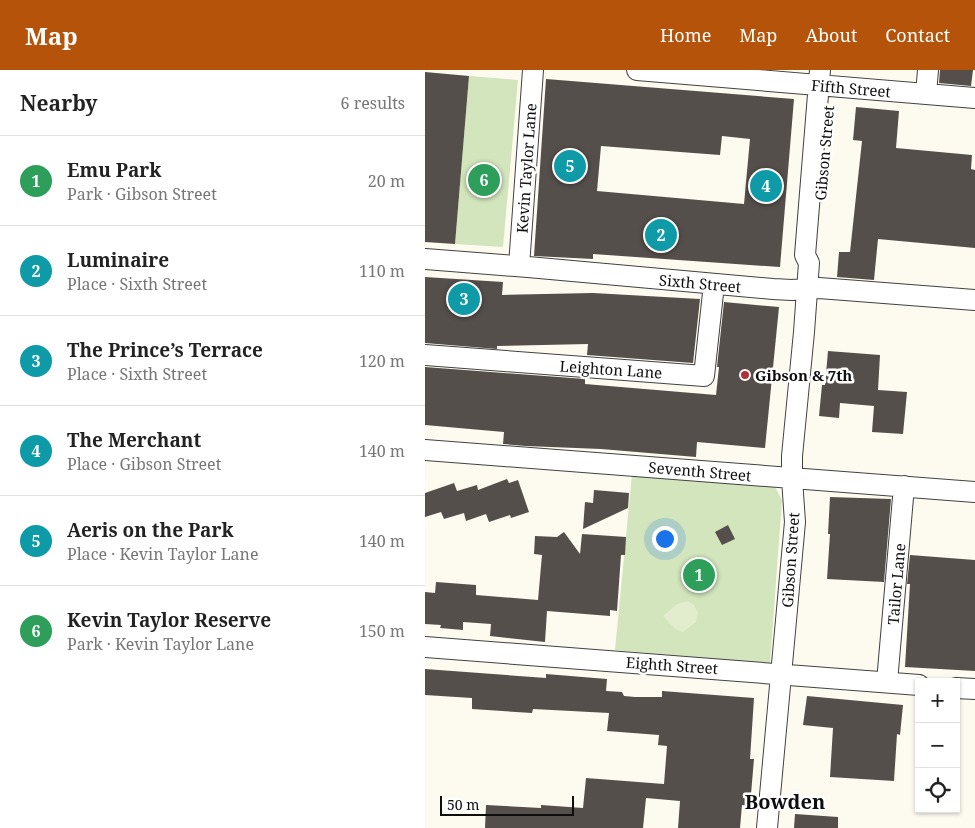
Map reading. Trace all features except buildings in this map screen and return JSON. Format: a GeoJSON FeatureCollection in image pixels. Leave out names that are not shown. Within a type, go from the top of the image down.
{"type":"FeatureCollection","features":[{"type":"Feature","properties":{"kind":"street","name":"Kevin Taylor Lane"},"geometry":{"type":"LineString","coordinates":[[519,266],[533,70]]}},
{"type":"Feature","properties":{"kind":"street","name":"Fifth Street"},"geometry":{"type":"LineString","coordinates":[[637,70],[825,78],[926,94],[975,98]]}},
{"type":"Feature","properties":{"kind":"street"},"geometry":{"type":"LineString","coordinates":[[926,94],[928,70]]}},
{"type":"Feature","properties":{"kind":"street","name":"Gibson Street"},"geometry":{"type":"LineString","coordinates":[[767,828],[795,522],[792,479],[809,263],[816,253],[825,78]]}},
{"type":"Feature","properties":{"kind":"street","name":"Sixth Street"},"geometry":{"type":"LineString","coordinates":[[425,259],[773,290],[819,288],[975,300]]}},
{"type":"Feature","properties":{"kind":"street","name":"Leighton Lane"},"geometry":{"type":"LineString","coordinates":[[425,355],[704,376],[714,284]]}},
{"type":"Feature","properties":{"kind":"street","name":"Seventh Street"},"geometry":{"type":"LineString","coordinates":[[425,450],[975,492]]}},
{"type":"Feature","properties":{"kind":"street","name":"Tailor Lane"},"geometry":{"type":"LineString","coordinates":[[887,682],[904,486]]}},
{"type":"Feature","properties":{"kind":"street","name":"Eighth Street"},"geometry":{"type":"LineString","coordinates":[[425,647],[771,672],[780,675],[915,685]]}},
{"type":"Feature","properties":{"kind":"street"},"geometry":{"type":"LineString","coordinates":[[960,688],[975,689]]}},
{"type":"Feature","properties":{"kind":"green space"},"geometry":{"type":"Polygon","coordinates":[[[469,76],[518,80],[503,247],[455,244],[469,76]]]}},
{"type":"Feature","properties":{"kind":"green space"},"geometry":{"type":"Polygon","coordinates":[[[632,474],[775,487],[782,500],[770,664],[615,650],[632,474]]]}},
{"type":"Feature","properties":{"kind":"green space"},"geometry":{"type":"Polygon","coordinates":[[[688,601],[694,605],[698,613],[696,622],[683,632],[675,629],[663,616],[677,604],[688,601]]]}},
{"type":"Feature","properties":{"kind":"place","name":"Aeris on the Park"},"geometry":{"type":"Point","coordinates":[570,166]}},
{"type":"Feature","properties":{"kind":"place","name":"Kevin Taylor Reserve"},"geometry":{"type":"Point","coordinates":[484,180]}},
{"type":"Feature","properties":{"kind":"place","name":"The Merchant"},"geometry":{"type":"Point","coordinates":[766,186]}},
{"type":"Feature","properties":{"kind":"place","name":"Luminaire"},"geometry":{"type":"Point","coordinates":[661,235]}},
{"type":"Feature","properties":{"kind":"place","name":"The Prince’s Terrace"},"geometry":{"type":"Point","coordinates":[464,299]}},
{"type":"Feature","properties":{"kind":"place","name":"Gibson & 7th"},"geometry":{"type":"Point","coordinates":[745,375]}},
{"type":"Feature","properties":{"kind":"place","name":"Emu Park"},"geometry":{"type":"Point","coordinates":[699,575]}},
{"type":"Feature","properties":{"kind":"district","name":"Bowden"},"geometry":{"type":"Point","coordinates":[785,801]}}]}
